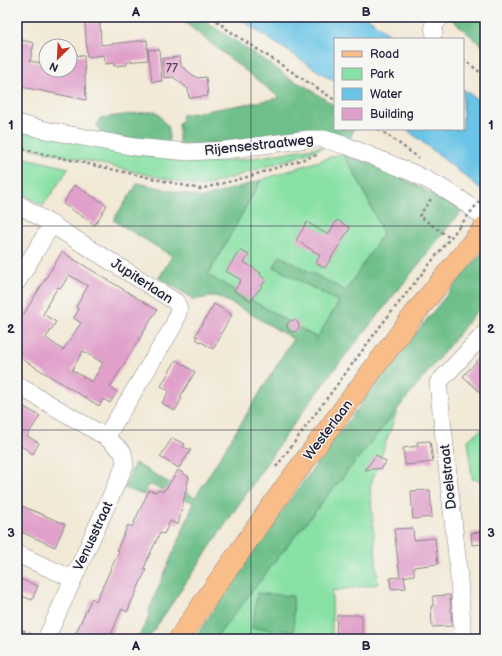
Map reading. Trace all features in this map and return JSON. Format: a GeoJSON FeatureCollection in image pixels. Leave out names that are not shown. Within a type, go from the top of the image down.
{"type":"FeatureCollection","features":[{"type":"Feature","properties":{"kind":"main road","name":"Westerlaan"},"geometry":{"type":"LineString","coordinates":[[179,639],[288,483],[413,316],[473,231]]}},
{"type":"Feature","properties":{"kind":"street","name":"Rijensestraatweg"},"geometry":{"type":"LineString","coordinates":[[17,123],[45,130],[135,147],[188,152],[225,150],[324,138],[412,173],[439,186],[460,198],[485,218]]}},
{"type":"Feature","properties":{"kind":"street","name":"Jupiterlaan"},"geometry":{"type":"LineString","coordinates":[[17,203],[176,302],[179,309],[174,325],[106,437]]}},
{"type":"Feature","properties":{"kind":"street"},"geometry":{"type":"LineString","coordinates":[[17,282],[52,224]]}},
{"type":"Feature","properties":{"kind":"street","name":"Doelstraat"},"geometry":{"type":"LineString","coordinates":[[463,639],[458,565],[438,383],[485,333]]}},
{"type":"Feature","properties":{"kind":"street","name":"Venusstraat"},"geometry":{"type":"LineString","coordinates":[[17,385],[106,437],[123,452],[125,465],[73,579],[41,638]]}},
{"type":"Feature","properties":{"kind":"street"},"geometry":{"type":"LineString","coordinates":[[17,554],[73,579]]}},
{"type":"Feature","properties":{"kind":"path"},"geometry":{"type":"LineString","coordinates":[[212,17],[228,30],[334,99]]}},
{"type":"Feature","properties":{"kind":"path"},"geometry":{"type":"LineString","coordinates":[[464,59],[485,76]]}},
{"type":"Feature","properties":{"kind":"path"},"geometry":{"type":"LineString","coordinates":[[380,130],[421,159]]}},
{"type":"Feature","properties":{"kind":"path"},"geometry":{"type":"LineString","coordinates":[[17,148],[200,189],[244,178],[318,155]]}},
{"type":"Feature","properties":{"kind":"path"},"geometry":{"type":"LineString","coordinates":[[439,186],[436,193],[419,216],[450,238],[473,231],[485,194]]}},
{"type":"Feature","properties":{"kind":"path"},"geometry":{"type":"LineString","coordinates":[[17,628],[41,638]]}},
{"type":"Feature","properties":{"kind":"green space"},"geometry":{"type":"Polygon","coordinates":[[[178,17],[201,17],[288,78],[305,86],[334,105],[334,130],[354,130],[348,139],[179,145],[179,124],[182,119],[182,115],[280,98],[178,17]]]}},
{"type":"Feature","properties":{"kind":"green space"},"geometry":{"type":"Polygon","coordinates":[[[453,17],[485,17],[485,48],[451,19],[453,17]]]}},
{"type":"Feature","properties":{"kind":"green space"},"geometry":{"type":"Polygon","coordinates":[[[156,111],[169,128],[169,143],[167,144],[99,134],[100,131],[97,125],[100,118],[156,111]]]}},
{"type":"Feature","properties":{"kind":"green space"},"geometry":{"type":"Polygon","coordinates":[[[17,128],[136,154],[188,161],[210,162],[248,159],[325,146],[312,152],[202,187],[17,145],[17,128]]]}},
{"type":"Feature","properties":{"kind":"green space"},"geometry":{"type":"Polygon","coordinates":[[[346,152],[408,181],[462,210],[326,380],[283,439],[148,639],[137,639],[148,619],[149,610],[194,503],[149,484],[144,495],[124,488],[135,463],[194,497],[196,496],[293,339],[239,307],[216,296],[192,300],[191,297],[159,278],[172,256],[113,220],[138,183],[203,198],[261,180],[208,275],[317,338],[339,302],[274,267],[280,256],[346,291],[383,233],[362,187],[343,153],[346,152]]]}},
{"type":"Feature","properties":{"kind":"green space"},"geometry":{"type":"Polygon","coordinates":[[[343,153],[362,187],[383,233],[346,291],[280,256],[274,267],[339,302],[317,338],[208,275],[261,180],[343,153]]]}},
{"type":"Feature","properties":{"kind":"green space"},"geometry":{"type":"Polygon","coordinates":[[[17,156],[69,168],[43,206],[17,190],[17,156]]]}},
{"type":"Feature","properties":{"kind":"green space"},"geometry":{"type":"Polygon","coordinates":[[[485,249],[485,301],[280,555],[215,639],[194,639],[298,489],[334,440],[408,343],[485,249]]]}},
{"type":"Feature","properties":{"kind":"green space"},"geometry":{"type":"Polygon","coordinates":[[[397,409],[370,487],[378,584],[332,591],[332,639],[215,639],[280,555],[397,409]]]}},
{"type":"Feature","properties":{"kind":"green space"},"geometry":{"type":"Polygon","coordinates":[[[485,427],[485,480],[480,481],[472,479],[468,440],[485,427]]]}},
{"type":"Feature","properties":{"kind":"green space"},"geometry":{"type":"Polygon","coordinates":[[[257,593],[293,596],[294,631],[252,628],[257,593]]]}},
{"type":"Feature","properties":{"kind":"water"},"geometry":{"type":"Polygon","coordinates":[[[236,17],[367,17],[394,38],[334,38],[334,81],[236,17]]]}},
{"type":"Feature","properties":{"kind":"water"},"geometry":{"type":"Polygon","coordinates":[[[464,90],[485,105],[485,192],[407,130],[464,130],[464,90]]]}},
{"type":"Feature","properties":{"kind":"building"},"geometry":{"type":"Polygon","coordinates":[[[100,22],[101,45],[147,40],[148,60],[127,62],[127,65],[114,66],[114,63],[105,64],[104,55],[87,57],[85,23],[100,22]]]}},
{"type":"Feature","properties":{"kind":"building"},"geometry":{"type":"Polygon","coordinates":[[[22,40],[34,43],[30,61],[38,62],[38,78],[78,78],[78,55],[84,56],[86,100],[17,86],[17,59],[22,40]]]}},
{"type":"Feature","properties":{"kind":"building"},"geometry":{"type":"Polygon","coordinates":[[[159,49],[162,81],[152,82],[148,50],[159,49]]]}},
{"type":"Feature","properties":{"kind":"building"},"geometry":{"type":"Polygon","coordinates":[[[180,57],[181,66],[197,78],[206,77],[208,96],[189,98],[188,89],[181,83],[173,77],[164,78],[162,59],[180,57]]]}},
{"type":"Feature","properties":{"kind":"building"},"geometry":{"type":"Polygon","coordinates":[[[74,185],[107,205],[95,225],[63,204],[74,185]]]}},
{"type":"Feature","properties":{"kind":"building"},"geometry":{"type":"Polygon","coordinates":[[[337,220],[350,228],[325,268],[316,263],[320,255],[296,240],[307,222],[328,235],[337,220]]]}},
{"type":"Feature","properties":{"kind":"building"},"geometry":{"type":"Polygon","coordinates":[[[240,250],[249,255],[244,262],[261,273],[260,275],[266,280],[251,301],[234,291],[241,280],[226,271],[240,250]]]}},
{"type":"Feature","properties":{"kind":"building"},"geometry":{"type":"Polygon","coordinates":[[[62,252],[157,310],[110,387],[117,392],[110,403],[103,399],[99,406],[17,356],[17,325],[62,252]],[[69,275],[61,288],[58,287],[43,314],[56,322],[46,338],[63,350],[81,323],[74,318],[79,309],[76,307],[88,286],[69,275]],[[83,351],[72,370],[92,382],[103,363],[83,351]]]}},
{"type":"Feature","properties":{"kind":"building"},"geometry":{"type":"Polygon","coordinates":[[[214,304],[232,315],[213,349],[196,339],[198,337],[195,336],[214,304]]]}},
{"type":"Feature","properties":{"kind":"building"},"geometry":{"type":"Polygon","coordinates":[[[291,320],[295,320],[299,326],[295,332],[291,332],[287,328],[287,324],[291,320]]]}},
{"type":"Feature","properties":{"kind":"building"},"geometry":{"type":"Polygon","coordinates":[[[485,353],[485,397],[463,376],[485,353]]]}},
{"type":"Feature","properties":{"kind":"building"},"geometry":{"type":"Polygon","coordinates":[[[176,360],[195,372],[180,397],[182,398],[175,411],[162,403],[169,391],[161,386],[176,360]]]}},
{"type":"Feature","properties":{"kind":"building"},"geometry":{"type":"Polygon","coordinates":[[[17,403],[40,416],[27,436],[39,443],[33,454],[21,446],[17,454],[17,403]]]}},
{"type":"Feature","properties":{"kind":"building"},"geometry":{"type":"Polygon","coordinates":[[[172,438],[185,444],[183,447],[191,450],[179,468],[160,457],[172,438]]]}},
{"type":"Feature","properties":{"kind":"building"},"geometry":{"type":"Polygon","coordinates":[[[430,441],[433,462],[405,465],[403,448],[418,446],[417,442],[430,441]]]}},
{"type":"Feature","properties":{"kind":"building"},"geometry":{"type":"Polygon","coordinates":[[[376,455],[386,462],[382,468],[365,470],[376,455]]]}},
{"type":"Feature","properties":{"kind":"building"},"geometry":{"type":"Polygon","coordinates":[[[178,470],[189,477],[178,525],[170,521],[164,534],[160,533],[148,558],[144,569],[146,570],[127,612],[122,609],[109,639],[73,639],[92,598],[96,601],[119,551],[117,550],[128,525],[132,527],[149,490],[155,492],[159,490],[163,492],[178,470]]]}},
{"type":"Feature","properties":{"kind":"building"},"geometry":{"type":"Polygon","coordinates":[[[430,490],[432,517],[413,519],[411,491],[430,490]]]}},
{"type":"Feature","properties":{"kind":"building"},"geometry":{"type":"Polygon","coordinates":[[[17,504],[65,524],[55,547],[17,530],[17,504]]]}},
{"type":"Feature","properties":{"kind":"building"},"geometry":{"type":"Polygon","coordinates":[[[413,528],[414,540],[435,538],[438,564],[414,567],[414,575],[403,577],[406,588],[391,589],[390,578],[400,577],[394,529],[413,528]]]}},
{"type":"Feature","properties":{"kind":"building"},"geometry":{"type":"Polygon","coordinates":[[[482,532],[483,544],[472,545],[471,533],[482,532]]]}},
{"type":"Feature","properties":{"kind":"building"},"geometry":{"type":"Polygon","coordinates":[[[17,578],[38,586],[32,600],[17,594],[17,578]]]}},
{"type":"Feature","properties":{"kind":"building"},"geometry":{"type":"Polygon","coordinates":[[[450,595],[452,626],[432,627],[431,606],[433,606],[433,596],[450,595]]]}},
{"type":"Feature","properties":{"kind":"building"},"geometry":{"type":"Polygon","coordinates":[[[337,615],[362,615],[362,639],[336,639],[337,615]]]}}]}
